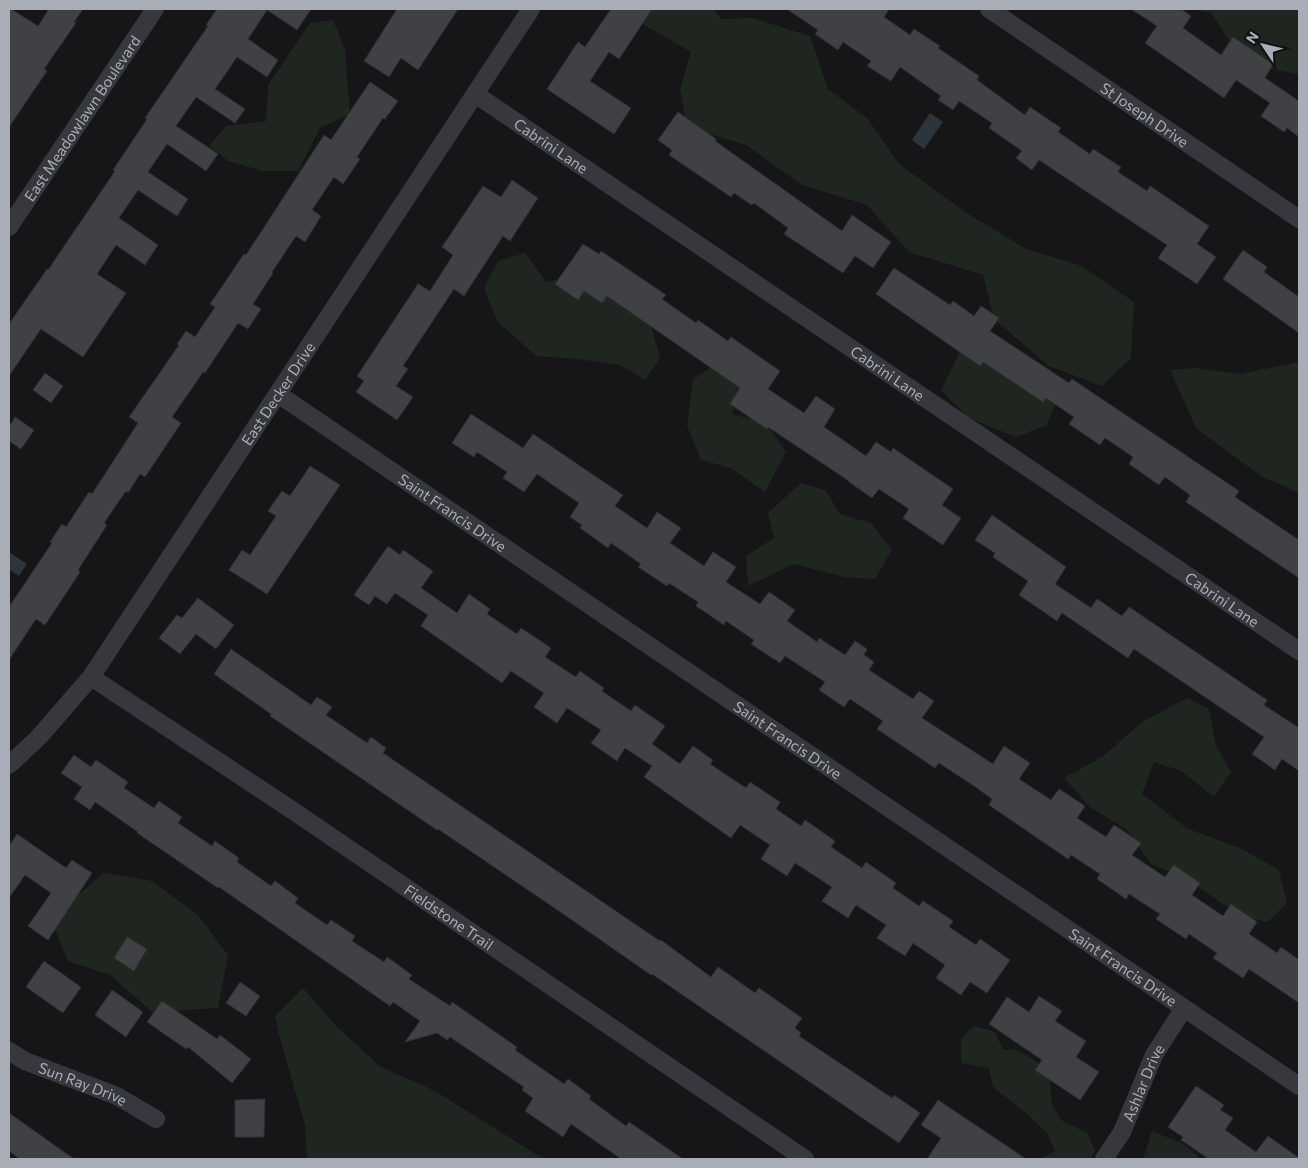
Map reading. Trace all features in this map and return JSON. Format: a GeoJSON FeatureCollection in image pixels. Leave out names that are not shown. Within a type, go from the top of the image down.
{"type":"FeatureCollection","features":[{"type":"Feature","properties":{"kind":"street","name":"East Meadowlawn Boulevard"},"geometry":{"type":"LineString","coordinates":[[9,227],[155,9]]}},
{"type":"Feature","properties":{"kind":"street","name":"East Decker Drive"},"geometry":{"type":"LineString","coordinates":[[9,765],[39,737],[91,677],[531,9]]}},
{"type":"Feature","properties":{"kind":"street","name":"St Joseph Drive"},"geometry":{"type":"LineString","coordinates":[[989,9],[1299,219]]}},
{"type":"Feature","properties":{"kind":"street","name":"Cabrini Lane"},"geometry":{"type":"LineString","coordinates":[[475,94],[1299,651]]}},
{"type":"Feature","properties":{"kind":"street","name":"Saint Francis Drive"},"geometry":{"type":"LineString","coordinates":[[278,394],[1299,1086]]}},
{"type":"Feature","properties":{"kind":"street","name":"Fieldstone Trail"},"geometry":{"type":"LineString","coordinates":[[91,677],[297,814],[805,1159]]}},
{"type":"Feature","properties":{"kind":"street","name":"Ashlar Drive"},"geometry":{"type":"LineString","coordinates":[[1104,1159],[1122,1132],[1154,1055],[1184,1008]]}},
{"type":"Feature","properties":{"kind":"street","name":"Sun Ray Drive"},"geometry":{"type":"LineString","coordinates":[[9,1051],[25,1061],[117,1096],[156,1119]]}},
{"type":"Feature","properties":{"kind":"shaded area"},"geometry":{"type":"Polygon","coordinates":[[[621,9],[714,9],[721,19],[752,18],[810,36],[828,89],[867,118],[899,164],[967,213],[1026,249],[1082,266],[1134,302],[1131,358],[1102,386],[1049,366],[994,319],[983,275],[909,252],[867,205],[802,185],[746,145],[687,127],[680,89],[691,52],[639,22],[621,9]]]}},
{"type":"Feature","properties":{"kind":"shaded area"},"geometry":{"type":"Polygon","coordinates":[[[1193,9],[1299,9],[1299,74],[1238,63],[1231,43],[1211,13],[1193,9]]]}},
{"type":"Feature","properties":{"kind":"shaded area"},"geometry":{"type":"Polygon","coordinates":[[[333,20],[345,50],[350,114],[320,128],[298,171],[263,171],[228,161],[209,146],[226,126],[266,121],[268,85],[310,23],[333,20]]]}},
{"type":"Feature","properties":{"kind":"shaded area"},"geometry":{"type":"Polygon","coordinates":[[[930,113],[943,122],[924,149],[912,140],[930,113]]]}},
{"type":"Feature","properties":{"kind":"shaded area"},"geometry":{"type":"Polygon","coordinates":[[[525,253],[546,282],[582,274],[648,315],[660,358],[645,380],[620,365],[536,356],[497,321],[484,288],[498,261],[525,253]]]}},
{"type":"Feature","properties":{"kind":"shaded area"},"geometry":{"type":"Polygon","coordinates":[[[962,348],[1058,397],[1047,425],[1016,437],[969,418],[941,390],[962,348]]]}},
{"type":"Feature","properties":{"kind":"shaded area"},"geometry":{"type":"Polygon","coordinates":[[[719,361],[740,389],[732,414],[766,423],[786,452],[765,492],[731,468],[701,460],[687,426],[693,380],[719,361]]]}},
{"type":"Feature","properties":{"kind":"shaded area"},"geometry":{"type":"Polygon","coordinates":[[[1299,362],[1299,493],[1261,476],[1196,428],[1170,370],[1195,368],[1240,374],[1299,362]]]}},
{"type":"Feature","properties":{"kind":"shaded area"},"geometry":{"type":"Polygon","coordinates":[[[801,483],[825,490],[840,514],[871,523],[892,550],[875,579],[844,577],[794,564],[748,586],[746,556],[774,538],[768,513],[801,483]]]}},
{"type":"Feature","properties":{"kind":"shaded area"},"geometry":{"type":"Polygon","coordinates":[[[9,552],[27,564],[19,576],[9,569],[9,552]]]}},
{"type":"Feature","properties":{"kind":"shaded area"},"geometry":{"type":"Polygon","coordinates":[[[1187,698],[1209,709],[1216,745],[1231,772],[1214,797],[1181,771],[1154,762],[1142,794],[1188,829],[1238,847],[1279,870],[1287,903],[1268,922],[1244,918],[1185,878],[1151,864],[1127,830],[1090,807],[1064,778],[1102,757],[1142,722],[1187,698]]]}},
{"type":"Feature","properties":{"kind":"shaded area"},"geometry":{"type":"Polygon","coordinates":[[[104,873],[152,881],[198,915],[228,955],[218,1008],[152,1012],[110,975],[68,961],[50,918],[104,873]]]}},
{"type":"Feature","properties":{"kind":"shaded area"},"geometry":{"type":"Polygon","coordinates":[[[303,988],[336,1026],[381,1067],[435,1091],[544,1159],[307,1159],[305,1125],[275,1016],[303,988]]]}},
{"type":"Feature","properties":{"kind":"shaded area"},"geometry":{"type":"Polygon","coordinates":[[[974,1026],[995,1032],[1003,1050],[1016,1049],[1038,1062],[1050,1082],[1052,1104],[1061,1120],[1087,1133],[1095,1151],[1090,1159],[1040,1159],[1055,1151],[1047,1133],[993,1087],[989,1068],[961,1063],[961,1038],[974,1026]]]}},
{"type":"Feature","properties":{"kind":"shaded area"},"geometry":{"type":"Polygon","coordinates":[[[1152,1131],[1184,1144],[1201,1159],[1143,1159],[1152,1131]]]}},
{"type":"Feature","properties":{"kind":"building"},"geometry":{"type":"Polygon","coordinates":[[[9,9],[38,26],[49,9],[83,9],[74,22],[76,23],[44,69],[47,71],[9,127],[9,9]]]}},
{"type":"Feature","properties":{"kind":"building"},"geometry":{"type":"Polygon","coordinates":[[[217,9],[311,9],[297,30],[267,10],[248,39],[278,60],[267,77],[237,57],[215,89],[245,109],[235,123],[196,97],[176,126],[218,154],[206,171],[167,144],[148,172],[188,199],[177,216],[138,190],[119,218],[158,245],[145,265],[116,245],[97,274],[126,293],[83,357],[41,329],[9,376],[9,324],[115,171],[113,170],[147,119],[145,118],[208,26],[206,25],[217,9]]]}},
{"type":"Feature","properties":{"kind":"building"},"geometry":{"type":"Polygon","coordinates":[[[397,9],[458,9],[418,70],[401,58],[389,77],[364,61],[397,9]]]}},
{"type":"Feature","properties":{"kind":"building"},"geometry":{"type":"Polygon","coordinates":[[[611,9],[652,9],[619,59],[609,52],[590,81],[631,108],[614,134],[547,89],[578,42],[585,47],[611,9]]]}},
{"type":"Feature","properties":{"kind":"building"},"geometry":{"type":"Polygon","coordinates":[[[787,9],[889,9],[884,17],[910,35],[914,29],[940,46],[938,48],[979,76],[977,80],[1025,115],[1030,107],[1061,128],[1058,132],[1090,154],[1093,149],[1121,167],[1118,172],[1147,191],[1150,186],[1209,226],[1197,244],[1216,257],[1197,284],[1158,258],[1167,245],[1039,160],[1032,170],[1016,158],[1022,151],[989,128],[992,123],[959,101],[953,110],[938,100],[941,96],[900,67],[891,81],[867,66],[871,61],[843,42],[838,50],[815,34],[818,30],[787,9]]]}},
{"type":"Feature","properties":{"kind":"building"},"geometry":{"type":"Polygon","coordinates":[[[1131,9],[1181,9],[1191,16],[1183,28],[1221,55],[1233,37],[1273,64],[1265,78],[1299,101],[1299,137],[1287,128],[1284,132],[1261,116],[1270,103],[1236,80],[1224,98],[1145,43],[1157,26],[1131,9]]]}},
{"type":"Feature","properties":{"kind":"building"},"geometry":{"type":"Polygon","coordinates":[[[370,82],[398,101],[385,119],[383,118],[357,157],[360,159],[343,184],[334,177],[312,210],[321,216],[305,242],[296,236],[272,272],[253,304],[261,309],[248,329],[238,323],[205,373],[203,372],[172,417],[181,423],[145,477],[140,474],[128,493],[126,491],[104,523],[107,525],[78,570],[80,572],[45,625],[36,619],[9,660],[9,607],[52,543],[50,542],[62,524],[66,527],[89,492],[92,494],[138,423],[129,417],[179,345],[177,344],[186,331],[195,337],[215,307],[210,304],[244,254],[246,255],[324,135],[331,140],[370,82]]]}},
{"type":"Feature","properties":{"kind":"building"},"geometry":{"type":"Polygon","coordinates":[[[678,112],[716,139],[715,141],[842,231],[852,215],[891,242],[873,268],[855,256],[843,273],[784,234],[788,228],[754,203],[752,205],[734,193],[731,197],[669,155],[672,150],[658,140],[678,112]]]}},
{"type":"Feature","properties":{"kind":"building"},"geometry":{"type":"Polygon","coordinates":[[[512,180],[538,198],[510,241],[503,236],[464,296],[454,289],[403,366],[408,369],[396,386],[413,397],[397,420],[356,392],[364,381],[357,376],[418,284],[430,291],[453,255],[442,247],[483,186],[501,197],[512,180]]]}},
{"type":"Feature","properties":{"kind":"building"},"geometry":{"type":"Polygon","coordinates":[[[583,244],[599,254],[601,251],[666,295],[662,299],[696,323],[698,320],[728,341],[731,337],[780,371],[768,389],[804,413],[816,396],[835,409],[824,427],[866,456],[876,442],[891,452],[893,448],[953,489],[942,505],[961,518],[943,545],[903,518],[909,509],[879,489],[872,498],[768,427],[767,429],[730,404],[740,388],[607,296],[602,303],[584,291],[578,300],[555,284],[583,244]]]}},
{"type":"Feature","properties":{"kind":"building"},"geometry":{"type":"Polygon","coordinates":[[[1243,250],[1267,267],[1264,272],[1299,297],[1299,333],[1223,279],[1243,250]]]}},
{"type":"Feature","properties":{"kind":"building"},"geometry":{"type":"Polygon","coordinates":[[[894,268],[950,305],[953,301],[974,316],[981,306],[999,318],[990,331],[1069,383],[1072,379],[1239,491],[1235,497],[1299,540],[1299,578],[1186,502],[1190,495],[1165,477],[1159,485],[1129,464],[1133,457],[1105,438],[1100,445],[1069,424],[1074,417],[1046,398],[1043,402],[983,362],[980,366],[876,294],[894,268]]]}},
{"type":"Feature","properties":{"kind":"building"},"geometry":{"type":"Polygon","coordinates":[[[45,373],[63,386],[51,403],[33,390],[45,373]]]}},
{"type":"Feature","properties":{"kind":"building"},"geometry":{"type":"Polygon","coordinates":[[[471,414],[523,448],[533,434],[623,495],[615,506],[647,528],[657,512],[681,528],[670,543],[704,566],[713,552],[736,567],[726,582],[760,604],[769,592],[795,610],[787,621],[817,642],[819,638],[845,655],[855,641],[867,649],[864,655],[874,662],[869,670],[913,699],[919,691],[934,701],[922,718],[993,764],[1004,746],[1030,763],[1019,779],[1051,800],[1059,789],[1085,806],[1077,818],[1106,837],[1114,825],[1141,843],[1132,855],[1165,877],[1174,865],[1200,883],[1192,895],[1223,916],[1231,904],[1257,922],[1249,934],[1277,953],[1281,947],[1299,960],[1299,1003],[1249,969],[1243,978],[1213,958],[1217,953],[1189,934],[1186,939],[1156,919],[1160,914],[1129,894],[1126,899],[1097,879],[1100,874],[1071,855],[1068,859],[989,805],[992,799],[977,788],[939,763],[935,768],[877,729],[883,721],[850,699],[844,707],[819,690],[825,682],[785,656],[780,663],[751,644],[754,640],[726,621],[724,625],[696,606],[698,602],[669,583],[667,586],[638,567],[641,564],[611,543],[608,548],[580,528],[582,525],[570,517],[579,503],[537,474],[524,492],[503,478],[507,472],[477,452],[474,457],[452,443],[471,414]]]}},
{"type":"Feature","properties":{"kind":"building"},"geometry":{"type":"Polygon","coordinates":[[[15,417],[34,430],[21,449],[9,441],[9,427],[15,417]]]}},
{"type":"Feature","properties":{"kind":"building"},"geometry":{"type":"Polygon","coordinates":[[[310,466],[340,485],[267,594],[229,570],[242,550],[250,555],[276,516],[268,511],[282,491],[290,496],[310,466]]]}},
{"type":"Feature","properties":{"kind":"building"},"geometry":{"type":"Polygon","coordinates":[[[992,515],[1066,567],[1055,584],[1091,608],[1097,599],[1122,616],[1129,607],[1267,700],[1264,705],[1299,728],[1299,771],[1282,759],[1275,770],[1252,754],[1264,737],[1134,649],[1128,658],[1062,613],[1057,621],[1019,595],[1028,581],[993,557],[995,553],[975,540],[992,515]]]}},
{"type":"Feature","properties":{"kind":"building"},"geometry":{"type":"Polygon","coordinates":[[[388,546],[400,555],[403,550],[433,571],[421,588],[457,613],[469,594],[490,609],[487,614],[517,634],[521,628],[551,648],[545,657],[576,677],[580,671],[604,688],[602,691],[631,711],[635,705],[665,726],[652,744],[680,764],[693,746],[713,760],[710,764],[746,788],[750,782],[780,802],[776,809],[801,826],[805,820],[835,841],[831,847],[862,868],[866,862],[896,883],[893,888],[919,906],[923,901],[953,921],[949,927],[976,945],[980,939],[1010,960],[987,993],[970,982],[961,995],[936,978],[945,965],[913,943],[905,956],[877,938],[886,925],[856,905],[848,918],[822,901],[832,887],[795,863],[787,876],[761,859],[770,845],[740,825],[731,838],[644,777],[652,766],[625,748],[617,761],[591,743],[601,730],[567,708],[557,723],[534,707],[544,693],[511,671],[502,683],[421,626],[428,615],[395,593],[387,604],[375,596],[369,605],[354,595],[388,546]]]}},
{"type":"Feature","properties":{"kind":"building"},"geometry":{"type":"Polygon","coordinates":[[[198,598],[234,625],[216,649],[196,634],[180,654],[159,638],[177,615],[182,618],[198,598]]]}},
{"type":"Feature","properties":{"kind":"building"},"geometry":{"type":"Polygon","coordinates":[[[231,649],[311,705],[317,697],[332,707],[326,715],[367,743],[371,737],[386,748],[383,753],[661,940],[711,977],[718,967],[755,993],[759,988],[802,1018],[795,1028],[801,1033],[799,1036],[892,1098],[894,1095],[920,1113],[899,1143],[270,716],[271,714],[214,674],[231,649]]]}},
{"type":"Feature","properties":{"kind":"building"},"geometry":{"type":"Polygon","coordinates":[[[74,755],[91,767],[96,760],[128,782],[124,788],[154,808],[159,801],[182,817],[178,823],[212,846],[215,841],[239,858],[237,862],[271,886],[275,881],[298,898],[295,903],[327,925],[331,920],[355,936],[352,941],[384,962],[387,957],[412,975],[409,979],[450,1006],[452,1002],[517,1047],[515,1050],[564,1084],[568,1079],[591,1096],[589,1099],[626,1126],[629,1122],[683,1159],[621,1159],[571,1124],[563,1137],[525,1111],[533,1098],[522,1090],[524,1087],[450,1037],[447,1040],[437,1033],[405,1042],[420,1021],[393,1002],[390,1006],[219,887],[137,833],[95,802],[90,810],[74,799],[82,787],[61,773],[74,755]]]}},
{"type":"Feature","properties":{"kind":"building"},"geometry":{"type":"Polygon","coordinates":[[[17,834],[66,868],[72,860],[92,873],[48,940],[28,926],[51,893],[25,875],[9,898],[9,846],[17,834]]]}},
{"type":"Feature","properties":{"kind":"building"},"geometry":{"type":"Polygon","coordinates":[[[127,937],[147,949],[134,971],[114,958],[127,937]]]}},
{"type":"Feature","properties":{"kind":"building"},"geometry":{"type":"Polygon","coordinates":[[[44,961],[81,987],[63,1013],[26,987],[44,961]]]}},
{"type":"Feature","properties":{"kind":"building"},"geometry":{"type":"Polygon","coordinates":[[[240,982],[260,996],[246,1016],[226,1003],[240,982]]]}},
{"type":"Feature","properties":{"kind":"building"},"geometry":{"type":"Polygon","coordinates":[[[112,990],[143,1012],[126,1037],[95,1015],[112,990]]]}},
{"type":"Feature","properties":{"kind":"building"},"geometry":{"type":"Polygon","coordinates":[[[1039,996],[1062,1011],[1055,1021],[1086,1041],[1076,1057],[1099,1072],[1080,1100],[1035,1070],[1042,1060],[989,1024],[1007,997],[1029,1012],[1039,996]]]}},
{"type":"Feature","properties":{"kind":"building"},"geometry":{"type":"Polygon","coordinates":[[[162,1001],[217,1039],[220,1035],[251,1059],[232,1083],[188,1047],[186,1049],[147,1022],[162,1001]]]}},
{"type":"Feature","properties":{"kind":"building"},"geometry":{"type":"Polygon","coordinates":[[[1196,1086],[1224,1105],[1220,1110],[1233,1118],[1225,1130],[1256,1152],[1268,1136],[1299,1159],[1209,1159],[1181,1140],[1183,1137],[1168,1127],[1196,1086]]]}},
{"type":"Feature","properties":{"kind":"building"},"geometry":{"type":"Polygon","coordinates":[[[265,1099],[264,1137],[235,1137],[235,1100],[265,1099]]]}},
{"type":"Feature","properties":{"kind":"building"},"geometry":{"type":"Polygon","coordinates":[[[938,1100],[1026,1159],[927,1159],[941,1138],[921,1125],[938,1100]]]}},
{"type":"Feature","properties":{"kind":"building"},"geometry":{"type":"Polygon","coordinates":[[[9,1113],[74,1159],[20,1159],[9,1151],[9,1113]]]}}]}
